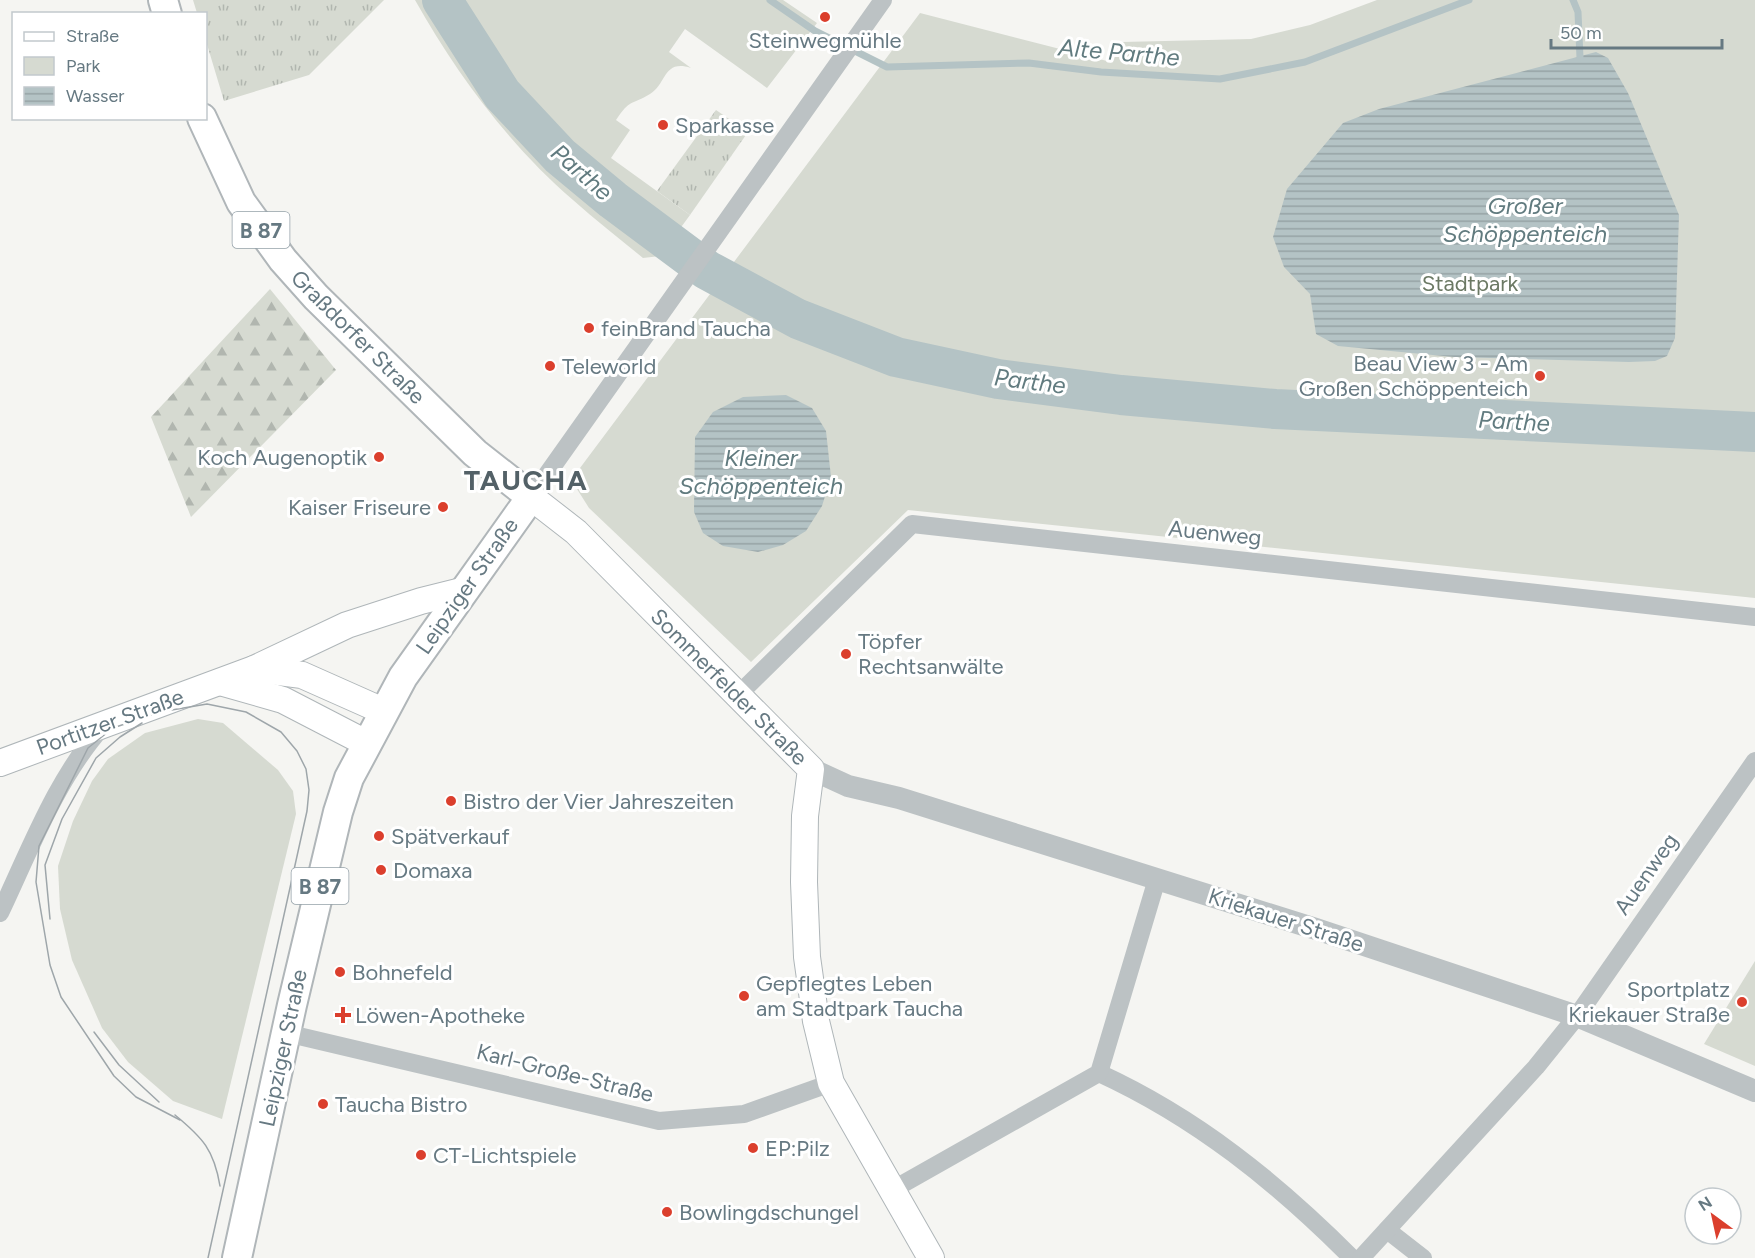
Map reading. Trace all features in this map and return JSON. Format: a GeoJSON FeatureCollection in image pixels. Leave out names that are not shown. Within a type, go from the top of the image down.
{"type":"FeatureCollection","features":[{"type":"Feature","properties":{"kind":"main road","name":"Graßdorfer Straße"},"geometry":{"type":"LineString","coordinates":[[203,120],[241,202],[283,260],[316,297],[475,453],[531,497]]}},
{"type":"Feature","properties":{"kind":"main road","name":"Leipziger Straße"},"geometry":{"type":"LineString","coordinates":[[237,1258],[286,1033],[338,812],[349,778],[403,677],[531,497]]}},
{"type":"Feature","properties":{"kind":"main road","name":"Sommerfelder Straße"},"geometry":{"type":"LineString","coordinates":[[531,497],[568,524],[811,769],[805,816],[807,957],[816,1021],[831,1083],[931,1258]]}},
{"type":"Feature","properties":{"kind":"main road","name":"Portitzer Straße"},"geometry":{"type":"LineString","coordinates":[[0,763],[254,669],[347,625],[421,601],[465,590]]}},
{"type":"Feature","properties":{"kind":"main road","name":"Portitzer Straße"},"geometry":{"type":"LineString","coordinates":[[254,669],[302,675],[383,711]]}},
{"type":"Feature","properties":{"kind":"main road"},"geometry":{"type":"LineString","coordinates":[[220,682],[283,700],[366,743]]}},
{"type":"Feature","properties":{"kind":"street","name":"Leipziger Straße"},"geometry":{"type":"LineString","coordinates":[[531,497],[883,0]]}},
{"type":"Feature","properties":{"kind":"street","name":"Auenweg"},"geometry":{"type":"LineString","coordinates":[[738,695],[912,524],[1755,617]]}},
{"type":"Feature","properties":{"kind":"street"},"geometry":{"type":"LineString","coordinates":[[0,913],[52,805],[85,746],[106,723]]}},
{"type":"Feature","properties":{"kind":"street","name":"Auenweg"},"geometry":{"type":"LineString","coordinates":[[1360,1258],[1536,1067],[1577,1016],[1755,760]]}},
{"type":"Feature","properties":{"kind":"street","name":"Kriekauer Straße"},"geometry":{"type":"LineString","coordinates":[[811,769],[848,786],[899,798],[1157,879],[1577,1016],[1755,1091]]}},
{"type":"Feature","properties":{"kind":"street"},"geometry":{"type":"LineString","coordinates":[[892,1190],[1099,1073],[1157,879]]}},
{"type":"Feature","properties":{"kind":"street","name":"Karl-Große-Straße"},"geometry":{"type":"LineString","coordinates":[[286,1033],[659,1121],[744,1114],[831,1083]]}},
{"type":"Feature","properties":{"kind":"street"},"geometry":{"type":"LineString","coordinates":[[1099,1073],[1158,1102],[1216,1138],[1273,1182],[1352,1258]]}},
{"type":"Feature","properties":{"kind":"street"},"geometry":{"type":"LineString","coordinates":[[1387,1230],[1423,1258]]}},
{"type":"Feature","properties":{"kind":"green space"},"geometry":{"type":"Polygon","coordinates":[[[193,0],[384,0],[309,75],[224,101],[207,44],[207,12],[197,12],[193,0]]]}},
{"type":"Feature","properties":{"kind":"green space"},"geometry":{"type":"Polygon","coordinates":[[[415,0],[783,0],[817,23],[767,88],[685,29],[669,52],[691,68],[682,66],[670,70],[655,90],[628,105],[621,113],[616,120],[630,130],[611,158],[690,215],[660,256],[643,258],[590,215],[527,156],[466,81],[415,0]]]}},
{"type":"Feature","properties":{"kind":"green space","name":"Stadtpark"},"geometry":{"type":"Polygon","coordinates":[[[1377,0],[1755,0],[1755,598],[908,510],[751,662],[589,508],[577,489],[577,472],[920,13],[1107,61],[1122,42],[1251,39],[1310,25],[1377,0]]]}},
{"type":"Feature","properties":{"kind":"green space"},"geometry":{"type":"Polygon","coordinates":[[[716,110],[748,132],[690,215],[657,191],[716,110]]]}},
{"type":"Feature","properties":{"kind":"green space"},"geometry":{"type":"Polygon","coordinates":[[[270,289],[336,370],[191,517],[151,417],[270,289]]]}},
{"type":"Feature","properties":{"kind":"green space"},"geometry":{"type":"Polygon","coordinates":[[[198,719],[223,723],[278,770],[293,791],[296,814],[222,1119],[173,1101],[128,1062],[102,1028],[72,960],[60,909],[58,866],[73,821],[92,781],[108,759],[145,733],[198,719]]]}},
{"type":"Feature","properties":{"kind":"green space","name":"Sportplatz Kriekauer Straße"},"geometry":{"type":"Polygon","coordinates":[[[1755,961],[1755,1066],[1704,1044],[1755,961]]]}},
{"type":"Feature","properties":{"kind":"water","name":"Großer Schöppenteich"},"geometry":{"type":"Polygon","coordinates":[[[1596,52],[1608,58],[1628,93],[1679,215],[1675,338],[1667,356],[1655,361],[1629,362],[1454,357],[1338,346],[1316,334],[1310,294],[1284,267],[1273,237],[1287,189],[1343,123],[1379,109],[1596,52]]]}},
{"type":"Feature","properties":{"kind":"water","name":"Kleiner Schöppenteich"},"geometry":{"type":"Polygon","coordinates":[[[786,395],[812,408],[826,431],[831,477],[822,506],[806,531],[783,545],[758,552],[723,546],[703,533],[694,512],[695,437],[713,412],[743,397],[786,395]]]}},
{"type":"Feature","properties":{"kind":"waterway","name":"Parthe"},"geometry":{"type":"LineString","coordinates":[[442,0],[502,94],[560,156],[613,200],[707,270],[798,319],[896,357],[998,379],[1121,395],[1275,409],[1755,432]]}},
{"type":"Feature","properties":{"kind":"waterway","name":"Alte Parthe"},"geometry":{"type":"LineString","coordinates":[[770,0],[815,31],[887,67],[1029,63],[1101,72],[1220,79],[1305,62],[1469,0]]}},
{"type":"Feature","properties":{"kind":"waterway"},"geometry":{"type":"LineString","coordinates":[[1573,0],[1578,12],[1580,58]]}},
{"type":"Feature","properties":{"kind":"tram line"},"geometry":{"type":"LineString","coordinates":[[180,1120],[136,1097],[114,1076],[61,997],[50,965],[36,882],[39,846],[88,748],[113,728],[160,712],[207,704],[246,712],[281,732],[297,751],[306,769],[309,790],[307,811],[208,1258]]}},
{"type":"Feature","properties":{"kind":"tram line"},"geometry":{"type":"LineString","coordinates":[[50,919],[45,865],[62,819],[96,758],[120,737],[142,723]]}},
{"type":"Feature","properties":{"kind":"tram line"},"geometry":{"type":"LineString","coordinates":[[94,1032],[119,1065],[159,1102]]}},
{"type":"Feature","properties":{"kind":"tram line"},"geometry":{"type":"LineString","coordinates":[[175,1115],[206,1146],[211,1154],[220,1186]]}},
{"type":"Feature","properties":{"kind":"place","name":"Steinwegmühle"},"geometry":{"type":"Point","coordinates":[825,17]}},
{"type":"Feature","properties":{"kind":"place","name":"Sparkasse"},"geometry":{"type":"Point","coordinates":[663,125]}},
{"type":"Feature","properties":{"kind":"place","name":"feinBrand Taucha"},"geometry":{"type":"Point","coordinates":[589,328]}},
{"type":"Feature","properties":{"kind":"place","name":"Teleworld"},"geometry":{"type":"Point","coordinates":[550,366]}},
{"type":"Feature","properties":{"kind":"place","name":"Beau View 3 - Am Großen Schöppenteich"},"geometry":{"type":"Point","coordinates":[1540,376]}},
{"type":"Feature","properties":{"kind":"place","name":"Koch Augenoptik"},"geometry":{"type":"Point","coordinates":[379,457]}},
{"type":"Feature","properties":{"kind":"place","name":"Kaiser Friseure"},"geometry":{"type":"Point","coordinates":[443,507]}},
{"type":"Feature","properties":{"kind":"place","name":"Töpfer Rechtsanwälte"},"geometry":{"type":"Point","coordinates":[846,654]}},
{"type":"Feature","properties":{"kind":"place","name":"Bistro der Vier Jahreszeiten"},"geometry":{"type":"Point","coordinates":[451,801]}},
{"type":"Feature","properties":{"kind":"place","name":"Spätverkauf"},"geometry":{"type":"Point","coordinates":[379,836]}},
{"type":"Feature","properties":{"kind":"place","name":"Domaxa"},"geometry":{"type":"Point","coordinates":[381,870]}},
{"type":"Feature","properties":{"kind":"place","name":"Bohnefeld"},"geometry":{"type":"Point","coordinates":[340,972]}},
{"type":"Feature","properties":{"kind":"place","name":"Gepflegtes Leben am Stadtpark Taucha"},"geometry":{"type":"Point","coordinates":[744,996]}},
{"type":"Feature","properties":{"kind":"place","name":"Sportplatz Kriekauer Straße"},"geometry":{"type":"Point","coordinates":[1742,1002]}},
{"type":"Feature","properties":{"kind":"place","name":"Löwen-Apotheke"},"geometry":{"type":"Point","coordinates":[343,1015]}},
{"type":"Feature","properties":{"kind":"place","name":"Taucha Bistro"},"geometry":{"type":"Point","coordinates":[323,1104]}},
{"type":"Feature","properties":{"kind":"place","name":"EP:Pilz"},"geometry":{"type":"Point","coordinates":[753,1148]}},
{"type":"Feature","properties":{"kind":"place","name":"CT-Lichtspiele"},"geometry":{"type":"Point","coordinates":[421,1155]}},
{"type":"Feature","properties":{"kind":"place","name":"Bowlingdschungel"},"geometry":{"type":"Point","coordinates":[667,1212]}},
{"type":"Feature","properties":{"kind":"district","name":"TAUCHA"},"geometry":{"type":"Point","coordinates":[526,480]}}]}
